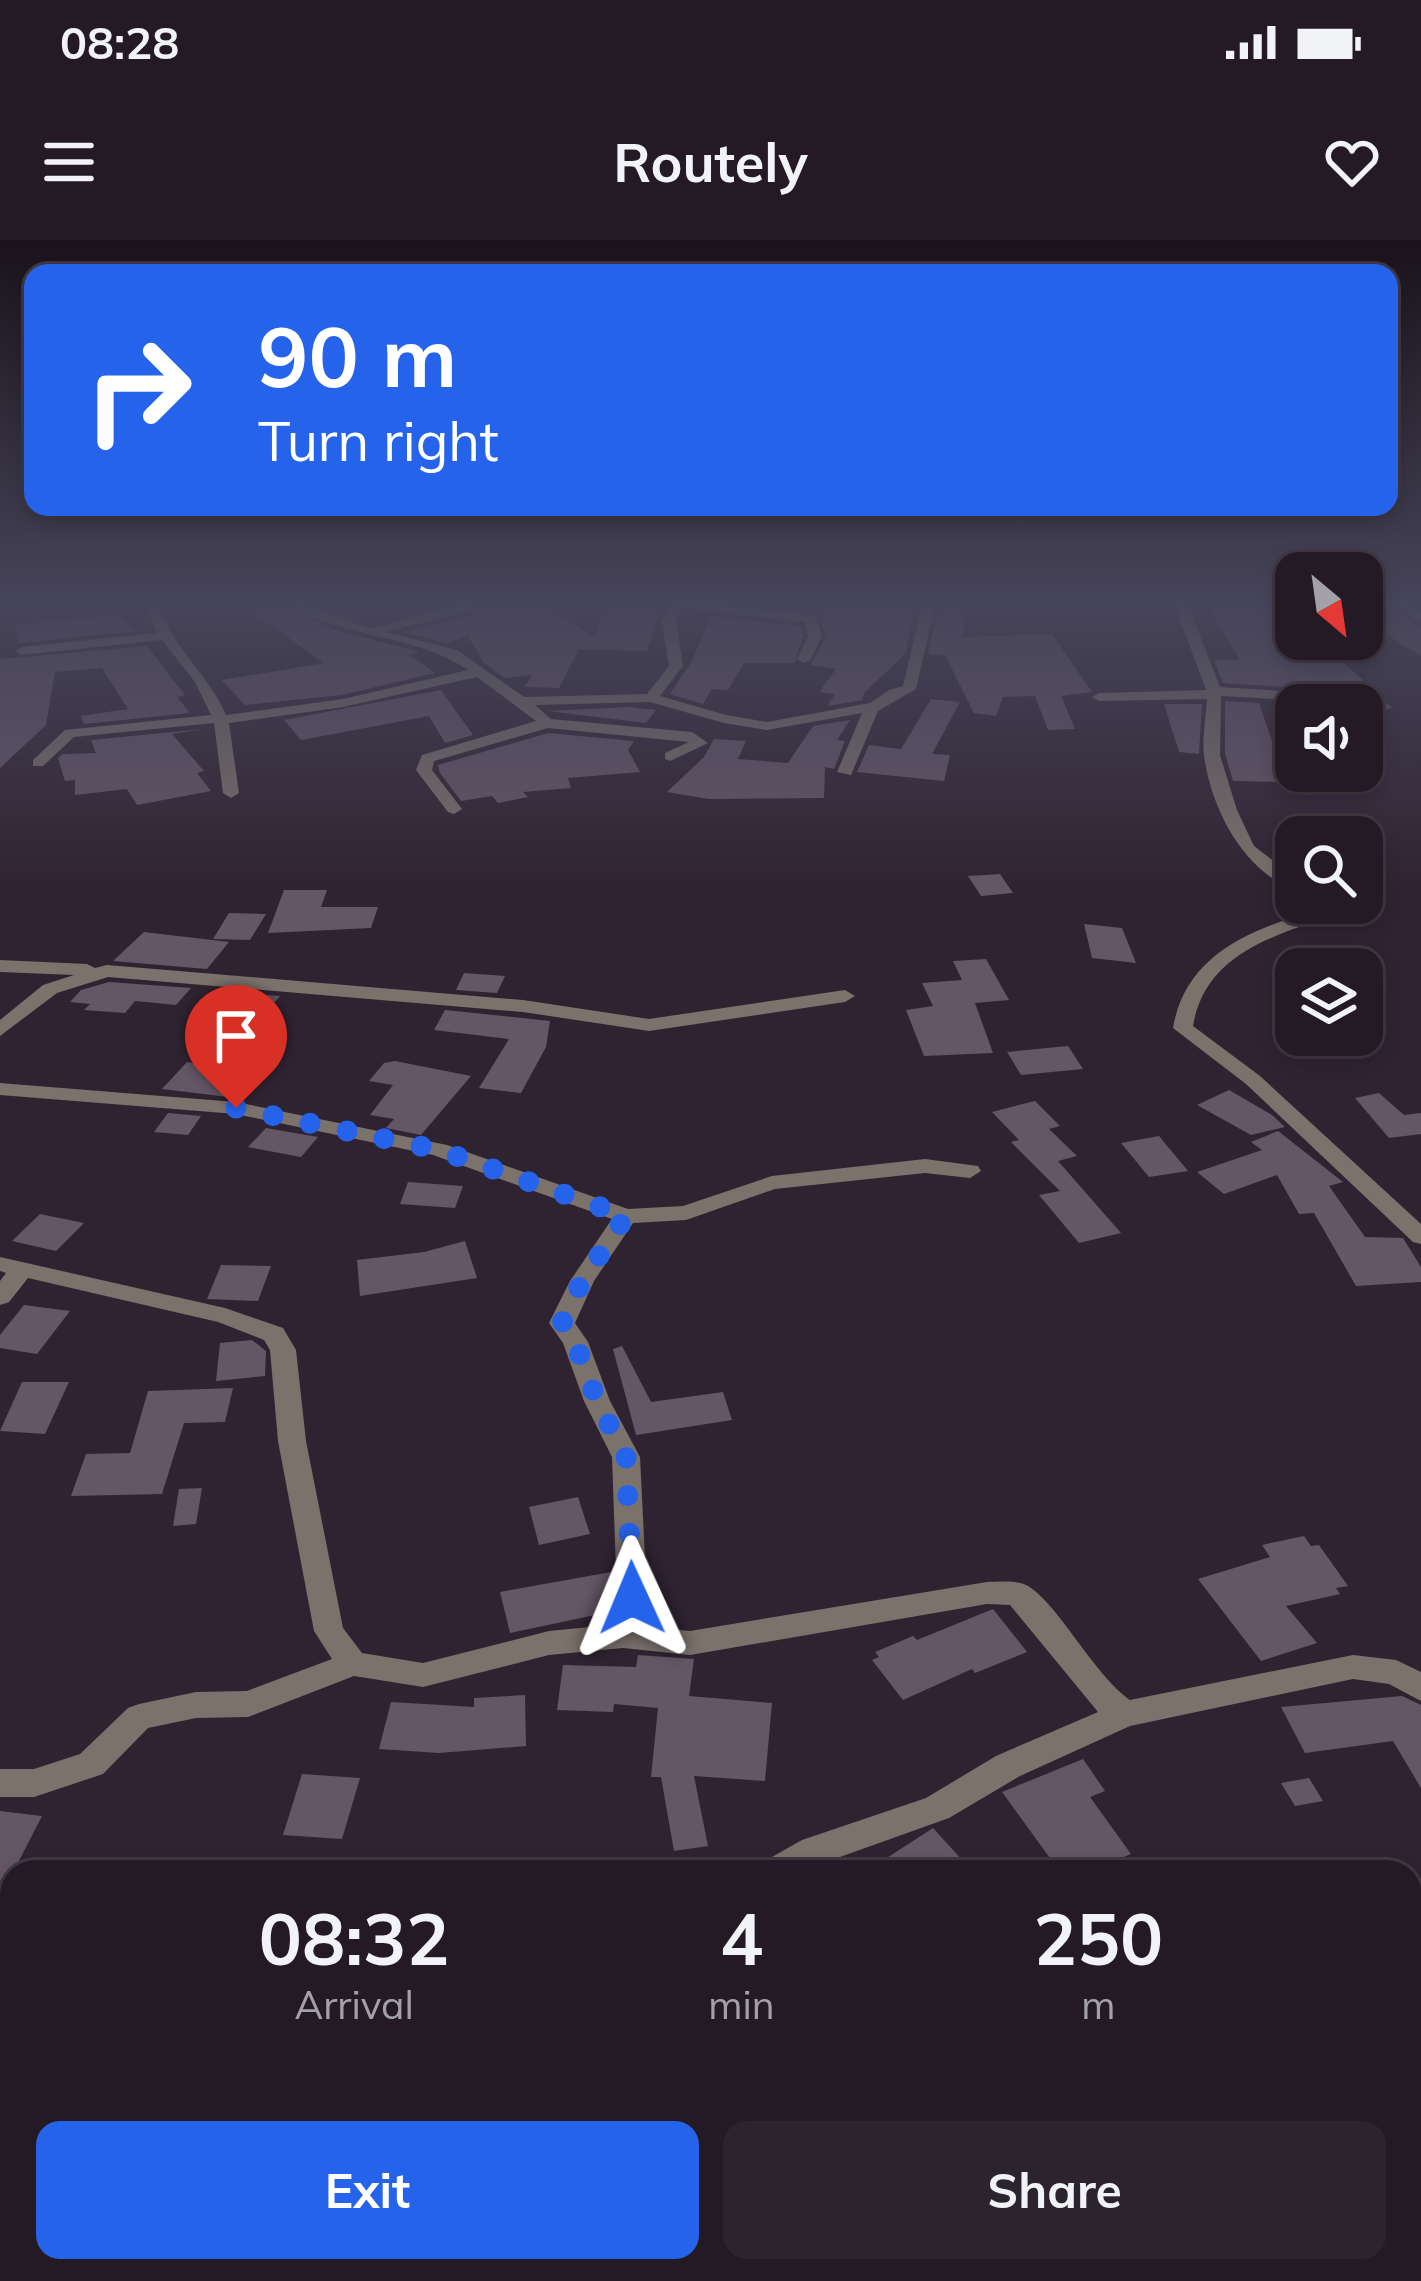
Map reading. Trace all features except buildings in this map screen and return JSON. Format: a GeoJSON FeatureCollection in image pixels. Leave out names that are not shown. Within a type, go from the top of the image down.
{"type":"FeatureCollection","features":[{"type":"Feature","properties":{"kind":"street"},"geometry":{"type":"LineString","coordinates":[[209,700],[229,739],[231,793]]}},
{"type":"Feature","properties":{"kind":"street"},"geometry":{"type":"LineString","coordinates":[[38,763],[70,733],[243,718],[355,700]]}},
{"type":"Feature","properties":{"kind":"street"},"geometry":{"type":"LineString","coordinates":[[521,701],[554,700]]}},
{"type":"Feature","properties":{"kind":"street"},"geometry":{"type":"LineString","coordinates":[[659,700],[724,719],[766,725],[872,707]]}},
{"type":"Feature","properties":{"kind":"street"},"geometry":{"type":"LineString","coordinates":[[844,772],[879,700]]}},
{"type":"Feature","properties":{"kind":"street"},"geometry":{"type":"LineString","coordinates":[[1214,700],[1212,755],[1228,810],[1246,849],[1275,870]]}},
{"type":"Feature","properties":{"kind":"street"},"geometry":{"type":"LineString","coordinates":[[521,701],[547,723]]}},
{"type":"Feature","properties":{"kind":"street"},"geometry":{"type":"LineString","coordinates":[[454,809],[424,770],[428,758],[547,723],[692,737],[700,742],[670,756]]}},
{"type":"Feature","properties":{"kind":"street"},"geometry":{"type":"LineString","coordinates":[[1289,924],[1260,933],[1222,956],[1189,992],[1183,1028],[1253,1080],[1421,1237]]}},
{"type":"Feature","properties":{"kind":"street"},"geometry":{"type":"LineString","coordinates":[[0,966],[524,1006],[649,1024],[763,1004],[845,996]]}},
{"type":"Feature","properties":{"kind":"street"},"geometry":{"type":"LineString","coordinates":[[0,1030],[50,989],[107,971]]}},
{"type":"Feature","properties":{"kind":"street"},"geometry":{"type":"LineString","coordinates":[[0,1088],[258,1113],[439,1150],[626,1216],[686,1213],[772,1183],[902,1168],[970,1171]]}},
{"type":"Feature","properties":{"kind":"street"},"geometry":{"type":"LineString","coordinates":[[623,1636],[632,1598],[626,1457],[562,1323],[582,1281],[626,1216]]}},
{"type":"Feature","properties":{"kind":"street"},"geometry":{"type":"LineString","coordinates":[[0,1297],[11,1266],[225,1316],[274,1334],[283,1350],[292,1442],[329,1631],[353,1664]]}},
{"type":"Feature","properties":{"kind":"street"},"geometry":{"type":"LineString","coordinates":[[0,1783],[34,1784],[91,1764],[139,1718],[196,1705],[248,1704],[353,1664],[423,1675],[549,1643],[623,1636],[690,1643],[987,1593],[1018,1594],[1040,1614],[1096,1696],[1125,1714]]}},
{"type":"Feature","properties":{"kind":"street"},"geometry":{"type":"LineString","coordinates":[[800,1860],[835,1842],[937,1808],[1008,1766],[1125,1714],[1353,1667],[1396,1672],[1421,1688]]}},
{"type":"Feature","properties":{"kind":"route"},"geometry":{"type":"LineString","coordinates":[[236,1108],[439,1150],[626,1216],[582,1281],[562,1323],[626,1457],[632,1598]]}}]}
